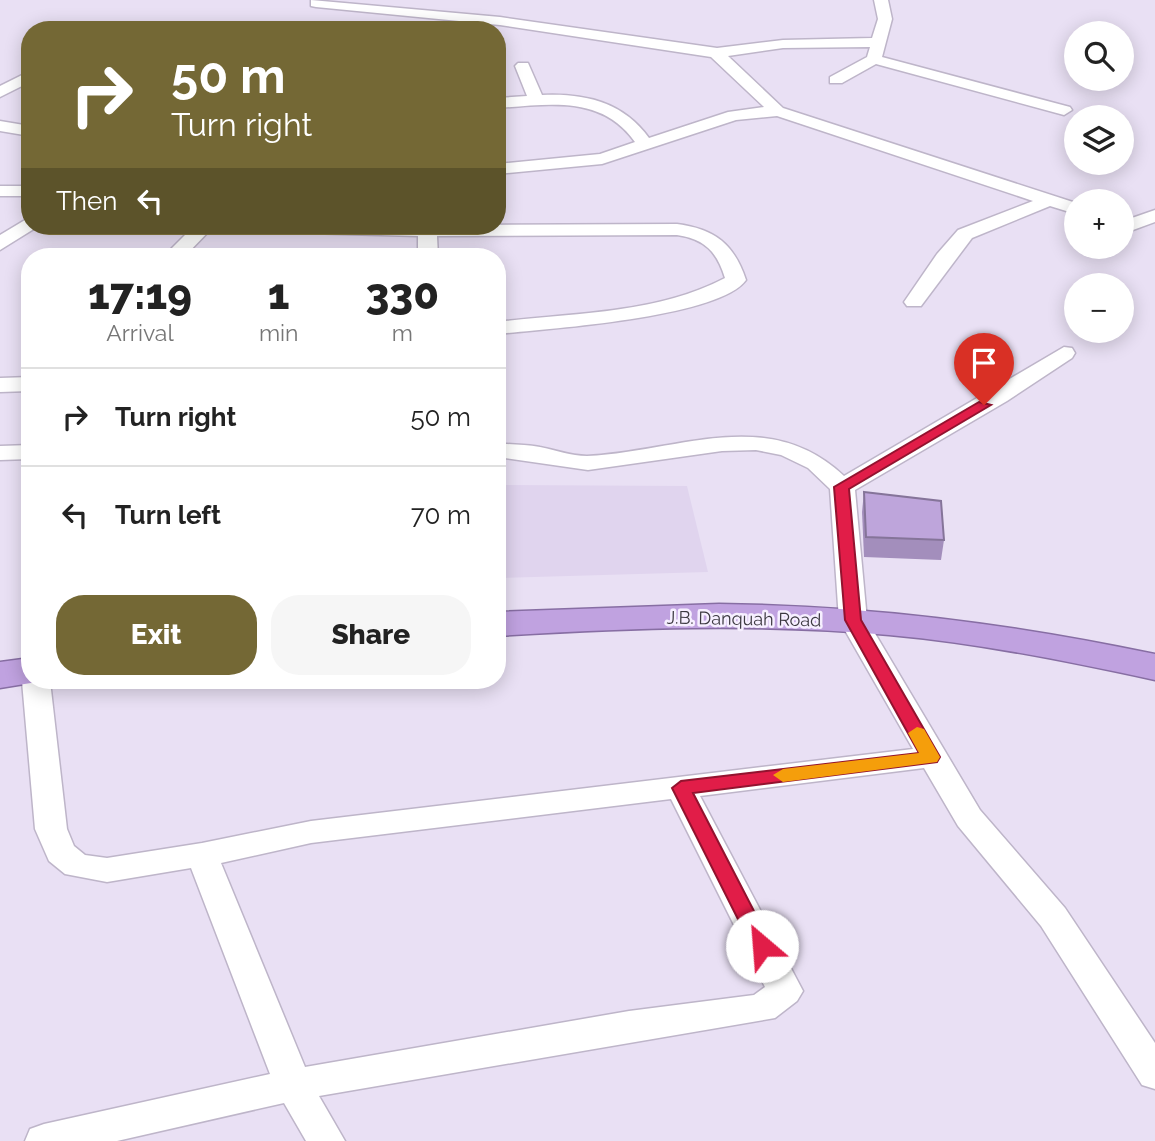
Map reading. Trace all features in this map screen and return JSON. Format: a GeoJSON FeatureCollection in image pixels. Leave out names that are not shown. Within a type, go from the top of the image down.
{"type":"FeatureCollection","features":[{"type":"Feature","properties":{"kind":"highway","name":"J.B. Danquah Road"},"geometry":{"type":"LineString","coordinates":[[506,624],[685,618],[853,620],[1083,652],[1155,667]]}},
{"type":"Feature","properties":{"kind":"highway"},"geometry":{"type":"LineString","coordinates":[[0,675],[21,672]]}},
{"type":"Feature","properties":{"kind":"street"},"geometry":{"type":"LineString","coordinates":[[874,59],[885,19],[881,0]]}},
{"type":"Feature","properties":{"kind":"street"},"geometry":{"type":"LineString","coordinates":[[316,3],[372,18],[500,21]]}},
{"type":"Feature","properties":{"kind":"street"},"geometry":{"type":"LineString","coordinates":[[506,22],[717,53],[783,44],[877,42]]}},
{"type":"Feature","properties":{"kind":"street"},"geometry":{"type":"LineString","coordinates":[[717,53],[777,111]]}},
{"type":"Feature","properties":{"kind":"street"},"geometry":{"type":"LineString","coordinates":[[836,80],[874,59],[1064,110]]}},
{"type":"Feature","properties":{"kind":"street"},"geometry":{"type":"LineString","coordinates":[[523,66],[537,102]]}},
{"type":"Feature","properties":{"kind":"street"},"geometry":{"type":"LineString","coordinates":[[0,92],[21,81]]}},
{"type":"Feature","properties":{"kind":"street"},"geometry":{"type":"LineString","coordinates":[[506,103],[565,99],[590,103],[628,121],[645,145]]}},
{"type":"Feature","properties":{"kind":"street"},"geometry":{"type":"LineString","coordinates":[[506,168],[602,159],[734,115],[777,111],[863,137],[1064,206]]}},
{"type":"Feature","properties":{"kind":"street"},"geometry":{"type":"LineString","coordinates":[[0,126],[21,130]]}},
{"type":"Feature","properties":{"kind":"street"},"geometry":{"type":"LineString","coordinates":[[0,191],[21,191]]}},
{"type":"Feature","properties":{"kind":"street"},"geometry":{"type":"LineString","coordinates":[[914,302],[944,258],[965,234],[1048,201]]}},
{"type":"Feature","properties":{"kind":"street"},"geometry":{"type":"LineString","coordinates":[[1134,224],[1155,216]]}},
{"type":"Feature","properties":{"kind":"street"},"geometry":{"type":"LineString","coordinates":[[506,230],[622,232],[669,227],[714,241],[732,266],[736,280],[726,287],[669,306],[506,327]]}},
{"type":"Feature","properties":{"kind":"street"},"geometry":{"type":"LineString","coordinates":[[0,244],[21,229]]}},
{"type":"Feature","properties":{"kind":"street"},"geometry":{"type":"LineString","coordinates":[[182,248],[196,235]]}},
{"type":"Feature","properties":{"kind":"street"},"geometry":{"type":"LineString","coordinates":[[842,487],[999,396],[1064,353]]}},
{"type":"Feature","properties":{"kind":"street"},"geometry":{"type":"LineString","coordinates":[[0,385],[21,384]]}},
{"type":"Feature","properties":{"kind":"street"},"geometry":{"type":"LineString","coordinates":[[506,451],[585,464],[733,441],[762,444],[808,457],[827,468],[842,487],[853,620],[968,818],[1053,917],[1155,1074]]}},
{"type":"Feature","properties":{"kind":"street"},"geometry":{"type":"LineString","coordinates":[[0,453],[21,452]]}},
{"type":"Feature","properties":{"kind":"street"},"geometry":{"type":"LineString","coordinates":[[37,689],[51,830],[60,853],[77,866],[107,870],[202,855],[311,832],[931,757]]}},
{"type":"Feature","properties":{"kind":"street"},"geometry":{"type":"LineString","coordinates":[[44,1141],[293,1085],[629,1026],[762,1008],[785,991],[681,788]]}},
{"type":"Feature","properties":{"kind":"street"},"geometry":{"type":"LineString","coordinates":[[202,855],[293,1085],[326,1141]]}},
{"type":"Feature","properties":{"kind":"shaded area"},"geometry":{"type":"Polygon","coordinates":[[[506,485],[687,486],[708,572],[506,578],[506,485]]]}},
{"type":"Feature","properties":{"kind":"building"},"geometry":{"type":"Polygon","coordinates":[[[864,492],[941,501],[944,540],[866,537],[864,492]]]}},
{"type":"Feature","properties":{"kind":"slow traffic"},"geometry":{"type":"LineString","coordinates":[[783,775],[931,757],[917,733]]}},
{"type":"Feature","properties":{"kind":"route"},"geometry":{"type":"LineString","coordinates":[[762,946],[681,788],[931,757],[853,620],[842,487],[984,405]]}}]}
